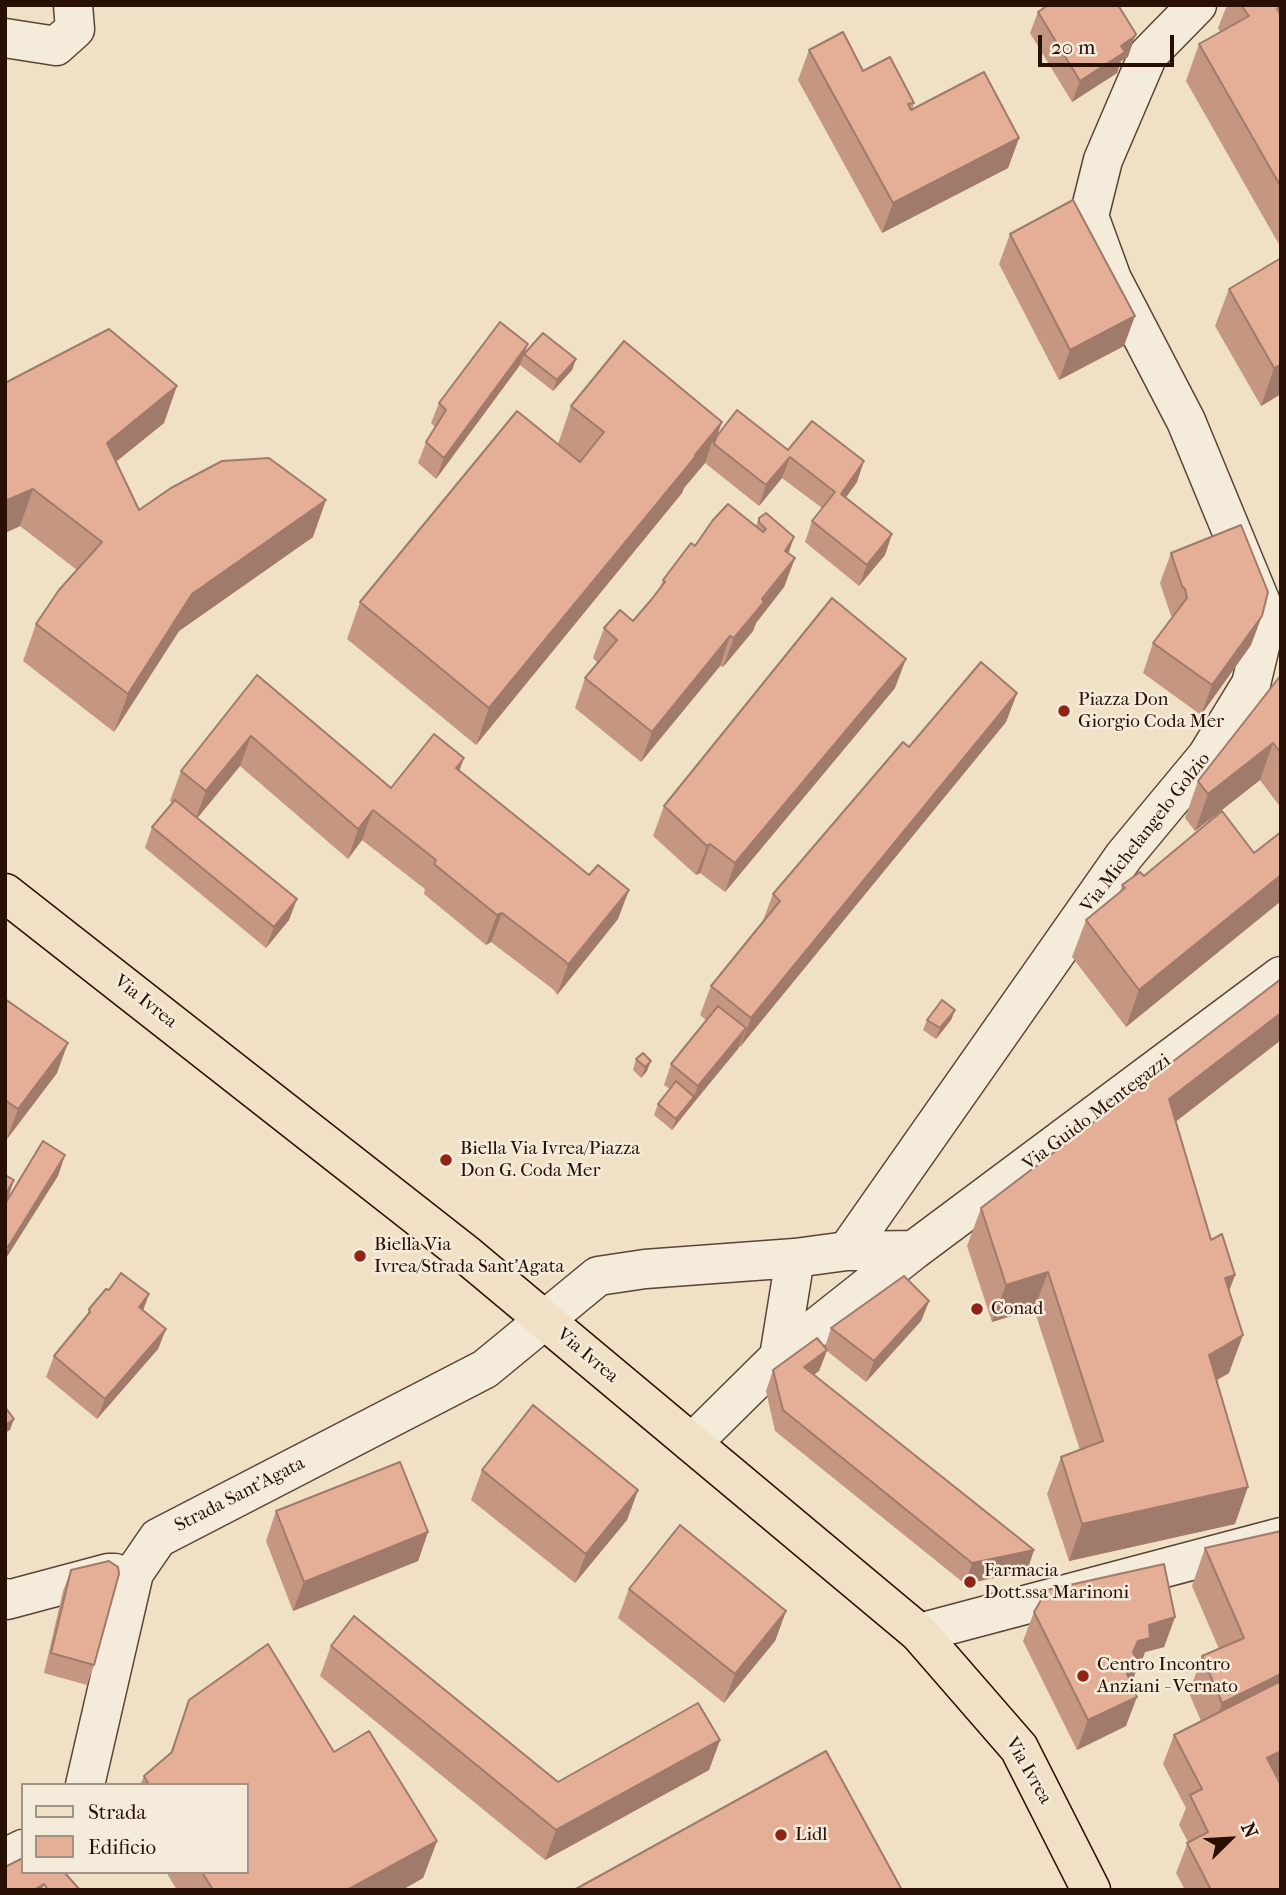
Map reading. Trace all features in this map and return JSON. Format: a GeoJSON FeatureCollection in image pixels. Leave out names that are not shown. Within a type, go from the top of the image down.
{"type":"FeatureCollection","features":[{"type":"Feature","properties":{"kind":"main road","name":"Via Ivrea"},"geometry":{"type":"LineString","coordinates":[[5,893],[458,1247],[919,1633],[1019,1748],[1091,1890]]}},
{"type":"Feature","properties":{"kind":"street"},"geometry":{"type":"LineString","coordinates":[[5,38],[56,46],[75,29],[73,5]]}},
{"type":"Feature","properties":{"kind":"street","name":"Via Michelangelo Golzio"},"geometry":{"type":"LineString","coordinates":[[847,1251],[1124,856],[1207,756],[1251,684],[1267,617],[1186,421],[1112,279],[1088,216],[1103,160],[1148,55],[1198,5]]}},
{"type":"Feature","properties":{"kind":"street","name":"Via Guido Mentegazzi"},"geometry":{"type":"LineString","coordinates":[[692,1443],[779,1357],[914,1250],[1281,976]]}},
{"type":"Feature","properties":{"kind":"street"},"geometry":{"type":"LineString","coordinates":[[544,1319],[598,1276],[645,1269],[795,1258],[847,1251],[914,1250]]}},
{"type":"Feature","properties":{"kind":"street"},"geometry":{"type":"LineString","coordinates":[[779,1357],[795,1258]]}},
{"type":"Feature","properties":{"kind":"street","name":"Strada Sant'Agata"},"geometry":{"type":"LineString","coordinates":[[85,1783],[134,1573],[158,1538],[485,1369],[544,1319]]}},
{"type":"Feature","properties":{"kind":"street"},"geometry":{"type":"LineString","coordinates":[[919,1633],[1281,1537]]}},
{"type":"Feature","properties":{"kind":"street"},"geometry":{"type":"LineString","coordinates":[[5,1598],[7,1600],[108,1573],[134,1573]]}},
{"type":"Feature","properties":{"kind":"street"},"geometry":{"type":"LineString","coordinates":[[5,1858],[21,1850]]}},
{"type":"Feature","properties":{"kind":"building"},"geometry":{"type":"Polygon","coordinates":[[[1048,5],[1118,5],[1136,34],[1121,46],[1125,52],[1080,81],[1038,12],[1048,5]]]}},
{"type":"Feature","properties":{"kind":"building"},"geometry":{"type":"Polygon","coordinates":[[[1241,5],[1281,5],[1277,9],[1281,15],[1281,187],[1199,44],[1249,16],[1241,5]]]}},
{"type":"Feature","properties":{"kind":"building"},"geometry":{"type":"Polygon","coordinates":[[[843,32],[863,71],[890,57],[914,103],[908,104],[911,110],[984,72],[1019,138],[893,203],[809,50],[843,32]]]}},
{"type":"Feature","properties":{"kind":"building"},"geometry":{"type":"Polygon","coordinates":[[[1073,200],[1135,316],[1070,350],[1010,234],[1073,200]]]}},
{"type":"Feature","properties":{"kind":"building"},"geometry":{"type":"Polygon","coordinates":[[[1281,258],[1281,365],[1274,368],[1229,289],[1281,258]]]}},
{"type":"Feature","properties":{"kind":"building"},"geometry":{"type":"Polygon","coordinates":[[[500,322],[528,344],[444,458],[426,442],[446,410],[439,403],[500,322]]]}},
{"type":"Feature","properties":{"kind":"building"},"geometry":{"type":"Polygon","coordinates":[[[109,329],[177,386],[107,443],[139,510],[171,488],[222,461],[269,458],[326,500],[192,594],[128,694],[36,624],[59,590],[102,542],[33,489],[5,501],[5,383],[109,329]]]}},
{"type":"Feature","properties":{"kind":"building"},"geometry":{"type":"Polygon","coordinates":[[[543,333],[576,359],[557,380],[524,354],[543,333]]]}},
{"type":"Feature","properties":{"kind":"building"},"geometry":{"type":"Polygon","coordinates":[[[624,341],[722,422],[489,708],[360,602],[517,411],[580,462],[604,432],[571,406],[624,341]]]}},
{"type":"Feature","properties":{"kind":"building"},"geometry":{"type":"Polygon","coordinates":[[[737,410],[788,450],[812,421],[864,461],[841,494],[892,534],[867,565],[812,521],[835,492],[790,457],[766,485],[714,444],[737,410]]]}},
{"type":"Feature","properties":{"kind":"building"},"geometry":{"type":"Polygon","coordinates":[[[728,504],[763,532],[766,529],[759,522],[759,518],[766,513],[794,537],[785,551],[795,558],[762,599],[764,602],[734,638],[730,636],[652,732],[585,678],[617,640],[604,628],[620,610],[633,621],[665,582],[663,580],[691,543],[695,546],[728,504]]]}},
{"type":"Feature","properties":{"kind":"building"},"geometry":{"type":"Polygon","coordinates":[[[1241,525],[1268,592],[1262,616],[1212,685],[1153,643],[1187,598],[1171,553],[1241,525]]]}},
{"type":"Feature","properties":{"kind":"building"},"geometry":{"type":"Polygon","coordinates":[[[832,598],[906,659],[735,863],[710,844],[707,846],[664,806],[832,598]]]}},
{"type":"Feature","properties":{"kind":"building"},"geometry":{"type":"Polygon","coordinates":[[[981,662],[1017,693],[751,1018],[711,986],[780,901],[773,894],[903,742],[909,747],[981,662]]]}},
{"type":"Feature","properties":{"kind":"building"},"geometry":{"type":"Polygon","coordinates":[[[257,675],[391,788],[434,734],[464,758],[456,768],[589,875],[598,865],[629,890],[568,965],[502,913],[497,915],[434,864],[436,860],[373,810],[358,829],[251,736],[206,791],[181,771],[257,675]]]}},
{"type":"Feature","properties":{"kind":"building"},"geometry":{"type":"Polygon","coordinates":[[[1281,675],[1281,753],[1273,743],[1208,794],[1198,781],[1281,675]]]}},
{"type":"Feature","properties":{"kind":"building"},"geometry":{"type":"Polygon","coordinates":[[[175,800],[297,899],[274,927],[152,827],[175,800]]]}},
{"type":"Feature","properties":{"kind":"building"},"geometry":{"type":"Polygon","coordinates":[[[1222,811],[1254,853],[1281,832],[1281,875],[1139,990],[1086,920],[1125,888],[1122,885],[1140,872],[1144,876],[1222,811]]]}},
{"type":"Feature","properties":{"kind":"building"},"geometry":{"type":"Polygon","coordinates":[[[1281,979],[1281,1013],[1169,1099],[1211,1240],[1222,1234],[1235,1275],[1225,1278],[1243,1335],[1209,1355],[1248,1487],[1082,1524],[1061,1457],[1103,1441],[1048,1272],[1006,1285],[981,1208],[1281,979]]]}},
{"type":"Feature","properties":{"kind":"building"},"geometry":{"type":"Polygon","coordinates":[[[5,999],[68,1043],[18,1109],[5,1100],[5,999]]]}},
{"type":"Feature","properties":{"kind":"building"},"geometry":{"type":"Polygon","coordinates":[[[942,1000],[955,1010],[940,1028],[927,1020],[942,1000]]]}},
{"type":"Feature","properties":{"kind":"building"},"geometry":{"type":"Polygon","coordinates":[[[718,1006],[746,1028],[698,1086],[671,1064],[718,1006]]]}},
{"type":"Feature","properties":{"kind":"building"},"geometry":{"type":"Polygon","coordinates":[[[643,1053],[651,1061],[645,1067],[636,1059],[643,1053]]]}},
{"type":"Feature","properties":{"kind":"building"},"geometry":{"type":"Polygon","coordinates":[[[676,1081],[694,1097],[676,1119],[658,1104],[676,1081]]]}},
{"type":"Feature","properties":{"kind":"building"},"geometry":{"type":"Polygon","coordinates":[[[43,1141],[65,1155],[8,1247],[5,1245],[5,1204],[43,1141]]]}},
{"type":"Feature","properties":{"kind":"building"},"geometry":{"type":"Polygon","coordinates":[[[5,1175],[14,1180],[5,1195],[5,1175]]]}},
{"type":"Feature","properties":{"kind":"building"},"geometry":{"type":"Polygon","coordinates":[[[121,1273],[149,1294],[139,1307],[166,1329],[105,1399],[54,1356],[90,1312],[89,1309],[106,1289],[109,1290],[121,1273]]]}},
{"type":"Feature","properties":{"kind":"building"},"geometry":{"type":"Polygon","coordinates":[[[904,1276],[929,1301],[874,1361],[831,1328],[904,1276]]]}},
{"type":"Feature","properties":{"kind":"building"},"geometry":{"type":"Polygon","coordinates":[[[817,1338],[827,1350],[804,1367],[1034,1550],[972,1563],[783,1410],[773,1370],[817,1338]]]}},
{"type":"Feature","properties":{"kind":"building"},"geometry":{"type":"Polygon","coordinates":[[[533,1405],[638,1490],[586,1554],[482,1470],[533,1405]]]}},
{"type":"Feature","properties":{"kind":"building"},"geometry":{"type":"Polygon","coordinates":[[[5,1407],[14,1419],[5,1425],[5,1407]]]}},
{"type":"Feature","properties":{"kind":"building"},"geometry":{"type":"Polygon","coordinates":[[[400,1462],[428,1532],[304,1582],[276,1511],[400,1462]]]}},
{"type":"Feature","properties":{"kind":"building"},"geometry":{"type":"Polygon","coordinates":[[[680,1525],[786,1611],[735,1674],[629,1589],[680,1525]]]}},
{"type":"Feature","properties":{"kind":"building"},"geometry":{"type":"Polygon","coordinates":[[[1281,1531],[1281,1674],[1222,1703],[1202,1656],[1244,1638],[1205,1548],[1281,1531]]]}},
{"type":"Feature","properties":{"kind":"building"},"geometry":{"type":"Polygon","coordinates":[[[109,1561],[118,1567],[119,1574],[94,1665],[51,1653],[71,1570],[109,1561]]]}},
{"type":"Feature","properties":{"kind":"building","name":"Centro Incontro Anziani - Vernato"},"geometry":{"type":"Polygon","coordinates":[[[1164,1564],[1175,1617],[1149,1625],[1150,1638],[1138,1641],[1133,1652],[1138,1664],[1126,1671],[1137,1697],[1088,1720],[1034,1612],[1047,1590],[1164,1564]]]}},
{"type":"Feature","properties":{"kind":"building"},"geometry":{"type":"Polygon","coordinates":[[[354,1616],[558,1782],[698,1703],[720,1740],[556,1830],[331,1646],[354,1616]]]}},
{"type":"Feature","properties":{"kind":"building"},"geometry":{"type":"Polygon","coordinates":[[[268,1644],[334,1752],[369,1731],[437,1841],[347,1890],[213,1890],[203,1874],[248,1874],[248,1783],[148,1783],[144,1776],[172,1752],[189,1700],[268,1644]]]}},
{"type":"Feature","properties":{"kind":"building"},"geometry":{"type":"Polygon","coordinates":[[[1281,1681],[1281,1751],[1267,1758],[1281,1785],[1281,1890],[1211,1890],[1187,1843],[1208,1832],[1190,1795],[1202,1789],[1174,1735],[1281,1681]]]}},
{"type":"Feature","properties":{"kind":"building","name":"Lidl"},"geometry":{"type":"Polygon","coordinates":[[[826,1751],[902,1890],[574,1890],[826,1751]]]}},
{"type":"Feature","properties":{"kind":"building"},"geometry":{"type":"Polygon","coordinates":[[[21,1859],[21,1874],[66,1874],[80,1890],[48,1890],[44,1884],[34,1890],[5,1890],[5,1867],[21,1859]]]}},
{"type":"Feature","properties":{"kind":"place","name":"Piazza Don Giorgio Coda Mer"},"geometry":{"type":"Point","coordinates":[1064,711]}},
{"type":"Feature","properties":{"kind":"place","name":"Biella Via Ivrea/Piazza Don G. Coda Mer"},"geometry":{"type":"Point","coordinates":[446,1160]}},
{"type":"Feature","properties":{"kind":"place","name":"Biella Via Ivrea/Strada Sant'Agata"},"geometry":{"type":"Point","coordinates":[360,1256]}},
{"type":"Feature","properties":{"kind":"place","name":"Conad"},"geometry":{"type":"Point","coordinates":[977,1309]}},
{"type":"Feature","properties":{"kind":"place","name":"Farmacia Dott.ssa Marinoni"},"geometry":{"type":"Point","coordinates":[970,1582]}},
{"type":"Feature","properties":{"kind":"place","name":"Centro Incontro Anziani - Vernato"},"geometry":{"type":"Point","coordinates":[1083,1676]}},
{"type":"Feature","properties":{"kind":"place","name":"Lidl"},"geometry":{"type":"Point","coordinates":[781,1835]}}]}
